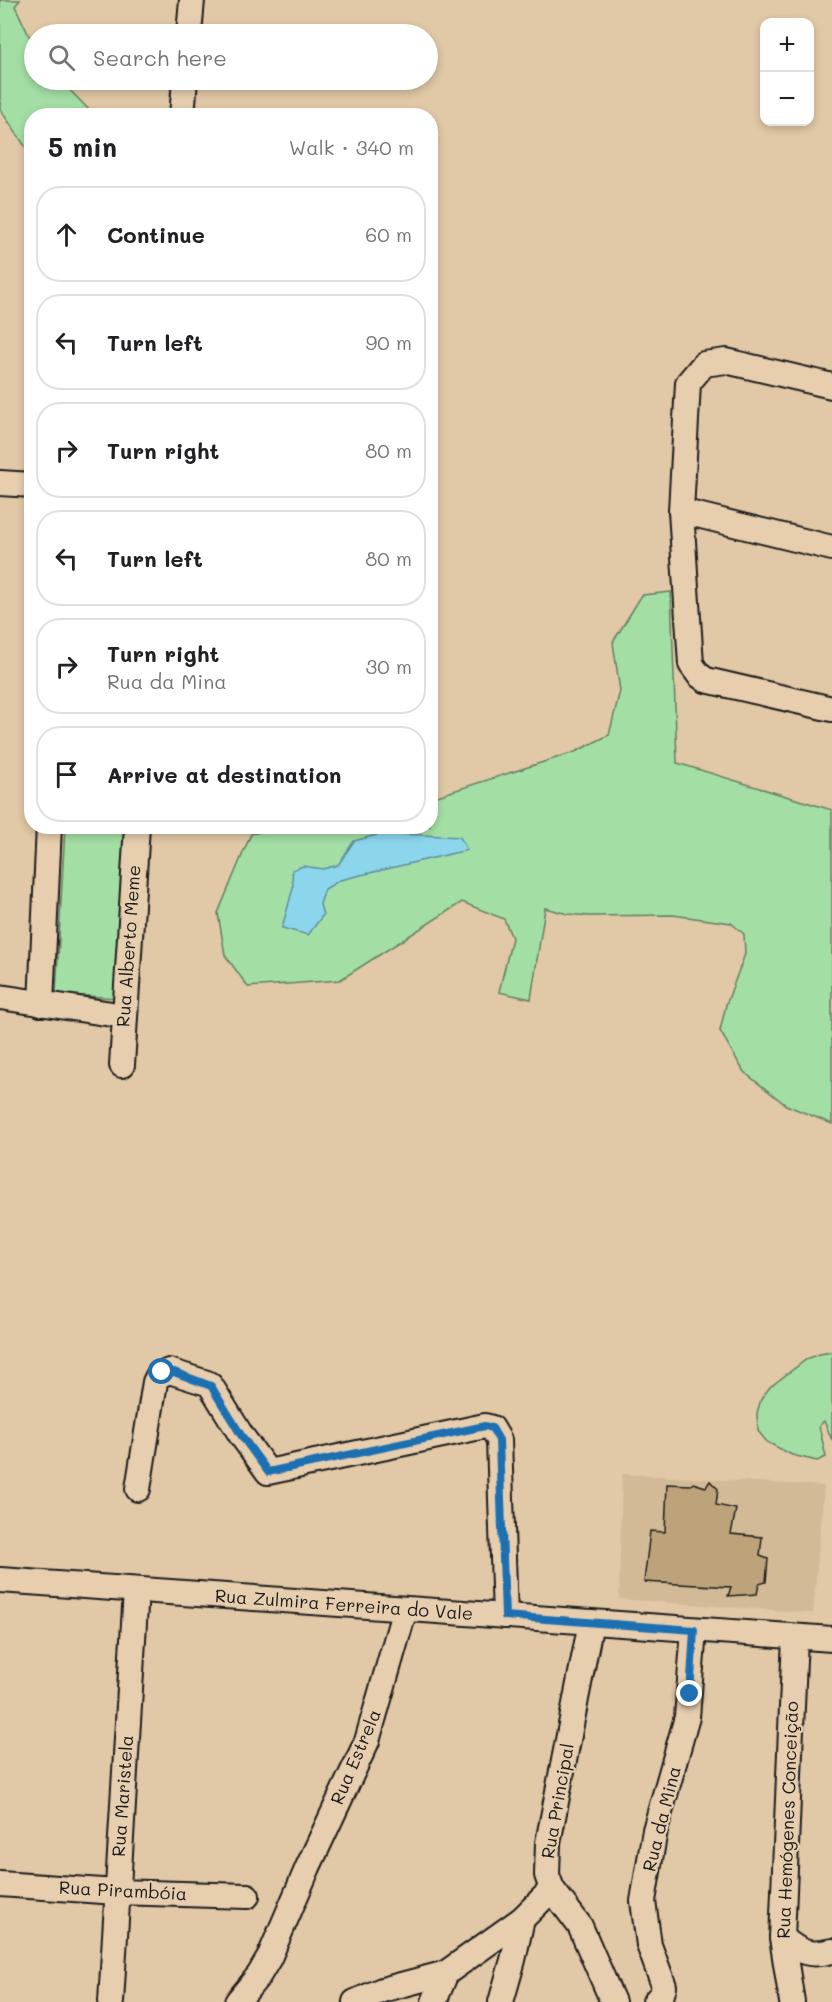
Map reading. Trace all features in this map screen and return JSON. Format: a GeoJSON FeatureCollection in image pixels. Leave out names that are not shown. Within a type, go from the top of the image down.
{"type":"FeatureCollection","features":[{"type":"Feature","properties":{"kind":"street"},"geometry":{"type":"LineString","coordinates":[[190,24],[192,0]]}},
{"type":"Feature","properties":{"kind":"street"},"geometry":{"type":"LineString","coordinates":[[183,108],[184,90]]}},
{"type":"Feature","properties":{"kind":"street"},"geometry":{"type":"LineString","coordinates":[[832,386],[726,361],[704,364],[688,383],[681,510],[691,664],[699,675],[706,680],[832,709]]}},
{"type":"Feature","properties":{"kind":"street"},"geometry":{"type":"LineString","coordinates":[[0,483],[24,484]]}},
{"type":"Feature","properties":{"kind":"street"},"geometry":{"type":"LineString","coordinates":[[681,510],[832,548]]}},
{"type":"Feature","properties":{"kind":"street"},"geometry":{"type":"LineString","coordinates":[[40,1004],[49,834]]}},
{"type":"Feature","properties":{"kind":"street","name":"Rua Alberto Meme"},"geometry":{"type":"LineString","coordinates":[[123,1065],[136,834]]}},
{"type":"Feature","properties":{"kind":"street"},"geometry":{"type":"LineString","coordinates":[[0,997],[125,1016]]}},
{"type":"Feature","properties":{"kind":"street"},"geometry":{"type":"LineString","coordinates":[[138,1489],[155,1382],[162,1372],[174,1372],[211,1386],[241,1435],[268,1472],[485,1426],[492,1428],[499,1440],[505,1616]]}},
{"type":"Feature","properties":{"kind":"street","name":"Rua Zulmira Ferreira do Vale"},"geometry":{"type":"LineString","coordinates":[[0,1580],[832,1639]]}},
{"type":"Feature","properties":{"kind":"street","name":"Rua Maristela"},"geometry":{"type":"LineString","coordinates":[[111,2002],[136,1590]]}},
{"type":"Feature","properties":{"kind":"street","name":"Rua Estrela"},"geometry":{"type":"LineString","coordinates":[[237,2002],[259,1975],[269,1958],[308,1867],[367,1741],[405,1609]]}},
{"type":"Feature","properties":{"kind":"street","name":"Rua Principal"},"geometry":{"type":"LineString","coordinates":[[591,1622],[547,1851],[547,1875],[552,1889],[580,1926],[613,2002]]}},
{"type":"Feature","properties":{"kind":"street","name":"Rua da Mina"},"geometry":{"type":"LineString","coordinates":[[655,2002],[662,1994],[664,1986],[649,1946],[643,1901],[655,1830],[687,1717],[694,1630]]}},
{"type":"Feature","properties":{"kind":"street","name":"Rua Hemógenes Conceição"},"geometry":{"type":"LineString","coordinates":[[792,2002],[782,1938],[795,1637]]}},
{"type":"Feature","properties":{"kind":"street","name":"Rua Pirambóia"},"geometry":{"type":"LineString","coordinates":[[0,1884],[117,1892],[247,1896]]}},
{"type":"Feature","properties":{"kind":"street"},"geometry":{"type":"LineString","coordinates":[[355,2002],[382,1990],[446,1973],[522,1919],[552,1889]]}},
{"type":"Feature","properties":{"kind":"street"},"geometry":{"type":"LineString","coordinates":[[501,2002],[522,1919]]}},
{"type":"Feature","properties":{"kind":"street"},"geometry":{"type":"LineString","coordinates":[[782,1938],[799,1951],[817,1954],[832,1951]]}},
{"type":"Feature","properties":{"kind":"street"},"geometry":{"type":"LineString","coordinates":[[434,2002],[446,1973]]}},
{"type":"Feature","properties":{"kind":"shaded area"},"geometry":{"type":"Polygon","coordinates":[[[622,1474],[824,1486],[813,1613],[619,1599],[622,1474]]]}},
{"type":"Feature","properties":{"kind":"green space"},"geometry":{"type":"Polygon","coordinates":[[[0,0],[20,0],[15,6],[24,25],[24,90],[70,90],[87,108],[24,108],[24,145],[0,109],[0,0]]]}},
{"type":"Feature","properties":{"kind":"green space"},"geometry":{"type":"Polygon","coordinates":[[[671,592],[677,763],[832,810],[832,1124],[786,1105],[744,1072],[720,1031],[726,1005],[745,954],[744,934],[731,923],[673,915],[589,916],[545,908],[531,999],[499,992],[512,938],[504,919],[462,902],[340,980],[248,987],[225,955],[218,913],[251,834],[438,834],[438,796],[575,752],[609,735],[620,691],[613,642],[642,595],[671,592]]]}},
{"type":"Feature","properties":{"kind":"green space"},"geometry":{"type":"Polygon","coordinates":[[[65,834],[127,834],[117,998],[56,994],[65,834]]]}},
{"type":"Feature","properties":{"kind":"green space"},"geometry":{"type":"Polygon","coordinates":[[[832,1352],[832,1440],[824,1421],[819,1426],[826,1457],[817,1461],[792,1455],[767,1442],[758,1431],[757,1413],[761,1399],[770,1387],[807,1359],[832,1352]]]}},
{"type":"Feature","properties":{"kind":"water"},"geometry":{"type":"Polygon","coordinates":[[[380,834],[460,837],[467,850],[340,880],[325,889],[320,904],[323,915],[308,935],[282,928],[293,888],[292,870],[303,866],[323,869],[338,865],[354,841],[380,834]]]}},
{"type":"Feature","properties":{"kind":"building"},"geometry":{"type":"Polygon","coordinates":[[[710,1481],[718,1489],[716,1505],[736,1509],[731,1534],[762,1537],[760,1556],[768,1559],[766,1582],[759,1584],[757,1594],[728,1596],[731,1587],[644,1582],[650,1531],[665,1532],[667,1484],[691,1485],[693,1483],[706,1487],[710,1481]]]}},
{"type":"Feature","properties":{"kind":"route"},"geometry":{"type":"LineString","coordinates":[[162,1372],[174,1372],[211,1386],[241,1435],[268,1472],[485,1426],[492,1428],[499,1440],[505,1616],[694,1630],[690,1694]]}}]}
